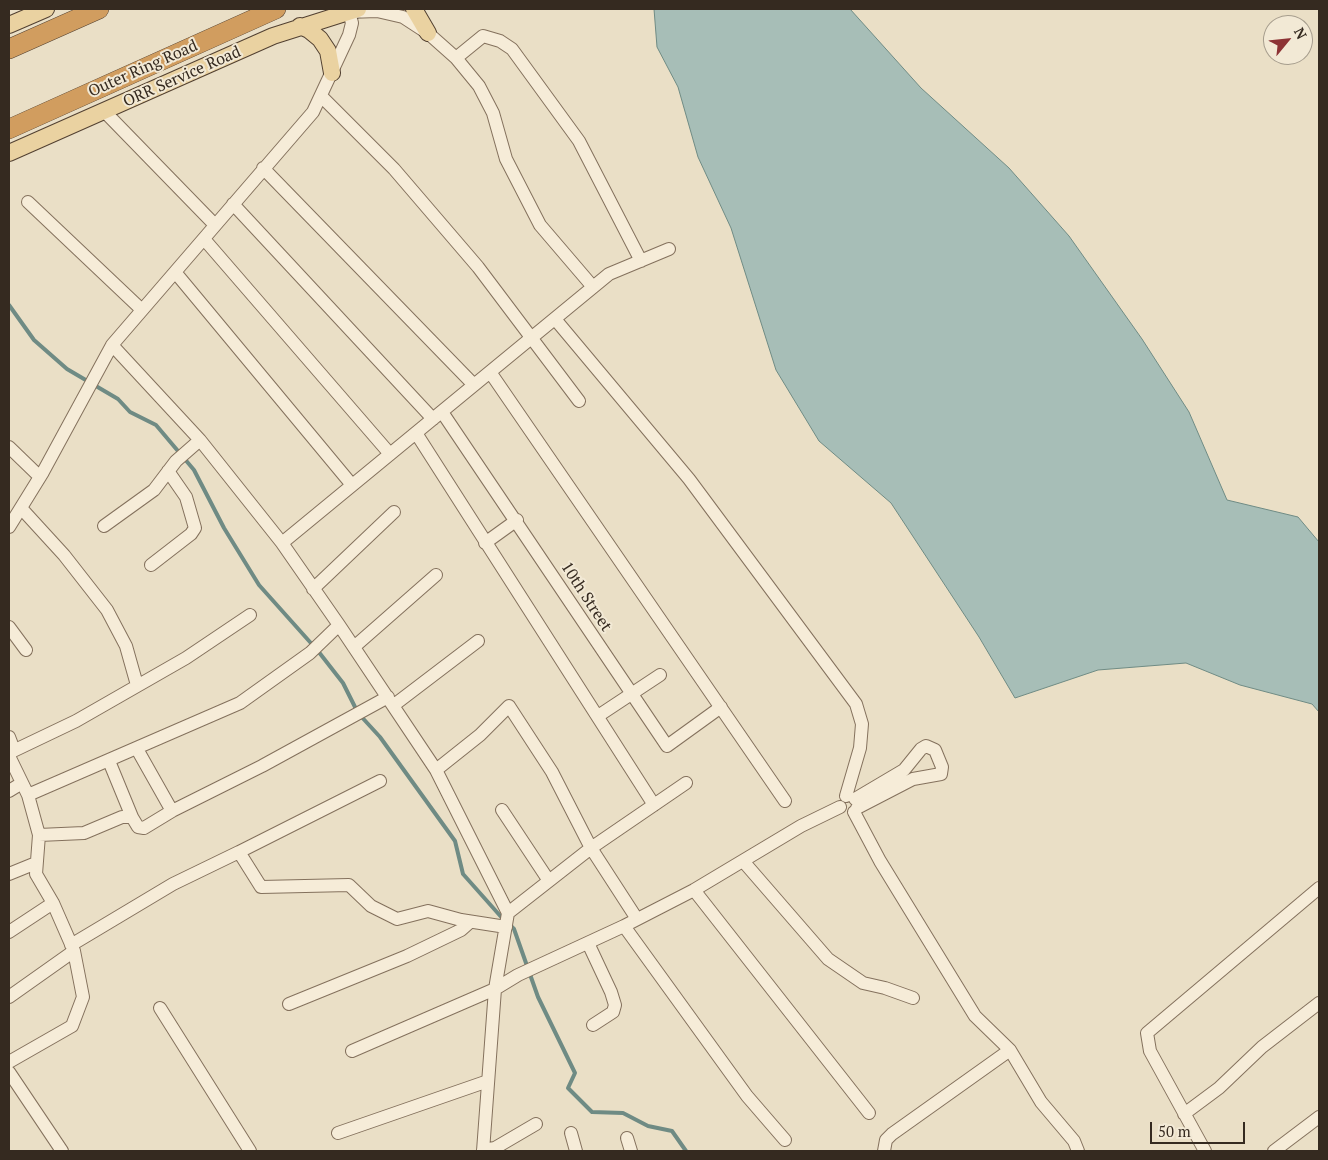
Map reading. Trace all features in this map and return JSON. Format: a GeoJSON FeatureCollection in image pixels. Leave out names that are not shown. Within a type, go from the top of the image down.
{"type":"FeatureCollection","features":[{"type":"Feature","properties":{"kind":"highway"},"geometry":{"type":"LineString","coordinates":[[9,49],[99,9]]}},
{"type":"Feature","properties":{"kind":"highway","name":"Outer Ring Road"},"geometry":{"type":"LineString","coordinates":[[9,128],[276,9]]}},
{"type":"Feature","properties":{"kind":"main road"},"geometry":{"type":"LineString","coordinates":[[9,25],[46,9]]}},
{"type":"Feature","properties":{"kind":"main road"},"geometry":{"type":"LineString","coordinates":[[414,9],[428,33]]}},
{"type":"Feature","properties":{"kind":"main road","name":"ORR Service Road"},"geometry":{"type":"LineString","coordinates":[[9,153],[273,36],[352,10]]}},
{"type":"Feature","properties":{"kind":"main road"},"geometry":{"type":"LineString","coordinates":[[300,26],[310,30],[320,39],[328,51],[332,73]]}},
{"type":"Feature","properties":{"kind":"street"},"geometry":{"type":"LineString","coordinates":[[9,527],[40,477],[112,345],[313,112],[351,29],[352,10],[392,14],[416,24],[456,58],[479,86],[493,113],[506,159],[540,226],[594,287]]}},
{"type":"Feature","properties":{"kind":"street"},"geometry":{"type":"LineString","coordinates":[[456,58],[483,36],[500,41],[512,49],[579,141],[641,260]]}},
{"type":"Feature","properties":{"kind":"street"},"geometry":{"type":"LineString","coordinates":[[320,96],[394,169],[478,268],[579,402]]}},
{"type":"Feature","properties":{"kind":"street"},"geometry":{"type":"LineString","coordinates":[[105,112],[215,224]]}},
{"type":"Feature","properties":{"kind":"street"},"geometry":{"type":"LineString","coordinates":[[263,168],[474,385]]}},
{"type":"Feature","properties":{"kind":"street"},"geometry":{"type":"LineString","coordinates":[[28,202],[142,310]]}},
{"type":"Feature","properties":{"kind":"street","name":"10th Street"},"geometry":{"type":"LineString","coordinates":[[233,204],[437,415],[517,520],[631,695],[667,746],[721,708]]}},
{"type":"Feature","properties":{"kind":"street"},"geometry":{"type":"LineString","coordinates":[[204,239],[390,454]]}},
{"type":"Feature","properties":{"kind":"street"},"geometry":{"type":"LineString","coordinates":[[282,543],[609,274],[669,249]]}},
{"type":"Feature","properties":{"kind":"street"},"geometry":{"type":"LineString","coordinates":[[175,272],[352,485]]}},
{"type":"Feature","properties":{"kind":"street"},"geometry":{"type":"LineString","coordinates":[[555,318],[689,479],[856,704],[862,724],[860,748],[850,804],[880,861],[975,1016],[1010,1050],[1042,1102],[1074,1141],[1078,1151]]}},
{"type":"Feature","properties":{"kind":"street"},"geometry":{"type":"LineString","coordinates":[[112,345],[200,440],[282,543],[354,646],[436,770],[507,921],[495,989],[483,1151],[495,1148],[536,1124]]}},
{"type":"Feature","properties":{"kind":"street"},"geometry":{"type":"LineString","coordinates":[[490,372],[785,801]]}},
{"type":"Feature","properties":{"kind":"street"},"geometry":{"type":"LineString","coordinates":[[416,433],[654,805]]}},
{"type":"Feature","properties":{"kind":"street"},"geometry":{"type":"LineString","coordinates":[[104,526],[154,490],[186,450],[200,440]]}},
{"type":"Feature","properties":{"kind":"street"},"geometry":{"type":"LineString","coordinates":[[9,447],[40,477]]}},
{"type":"Feature","properties":{"kind":"street"},"geometry":{"type":"LineString","coordinates":[[151,564],[191,534],[195,528],[186,497],[172,466]]}},
{"type":"Feature","properties":{"kind":"street"},"geometry":{"type":"LineString","coordinates":[[21,508],[64,555],[107,610],[126,646],[137,685]]}},
{"type":"Feature","properties":{"kind":"street"},"geometry":{"type":"LineString","coordinates":[[313,589],[394,512]]}},
{"type":"Feature","properties":{"kind":"street"},"geometry":{"type":"LineString","coordinates":[[485,543],[517,520]]}},
{"type":"Feature","properties":{"kind":"street"},"geometry":{"type":"LineString","coordinates":[[354,646],[436,575]]}},
{"type":"Feature","properties":{"kind":"street"},"geometry":{"type":"LineString","coordinates":[[11,753],[76,720],[186,658],[250,615]]}},
{"type":"Feature","properties":{"kind":"street"},"geometry":{"type":"LineString","coordinates":[[28,795],[240,704],[310,653],[339,625]]}},
{"type":"Feature","properties":{"kind":"street"},"geometry":{"type":"LineString","coordinates":[[9,627],[26,650]]}},
{"type":"Feature","properties":{"kind":"street"},"geometry":{"type":"LineString","coordinates":[[109,761],[132,817],[138,827],[144,828],[172,811],[262,766],[366,709],[391,701],[478,641]]}},
{"type":"Feature","properties":{"kind":"street"},"geometry":{"type":"LineString","coordinates":[[598,716],[660,675]]}},
{"type":"Feature","properties":{"kind":"street"},"geometry":{"type":"LineString","coordinates":[[436,770],[474,740],[509,706],[552,772],[591,848],[637,919]]}},
{"type":"Feature","properties":{"kind":"street"},"geometry":{"type":"LineString","coordinates":[[9,737],[11,753],[28,795],[38,835],[36,874],[54,903],[72,948],[83,997],[72,1026],[9,1062]]}},
{"type":"Feature","properties":{"kind":"street"},"geometry":{"type":"LineString","coordinates":[[352,1051],[495,989],[518,974],[624,926],[694,890],[801,826],[913,779],[941,774],[942,767],[935,750],[926,746],[921,749],[904,770],[850,804]]}},
{"type":"Feature","properties":{"kind":"street"},"geometry":{"type":"LineString","coordinates":[[137,749],[172,811]]}},
{"type":"Feature","properties":{"kind":"street"},"geometry":{"type":"LineString","coordinates":[[9,997],[72,948],[172,884],[380,781]]}},
{"type":"Feature","properties":{"kind":"street"},"geometry":{"type":"LineString","coordinates":[[9,791],[22,783]]}},
{"type":"Feature","properties":{"kind":"street"},"geometry":{"type":"LineString","coordinates":[[239,852],[261,887],[349,885],[371,906],[397,919],[428,911],[470,922],[507,921],[549,881],[591,848],[686,783]]}},
{"type":"Feature","properties":{"kind":"street"},"geometry":{"type":"LineString","coordinates":[[502,810],[549,881]]}},
{"type":"Feature","properties":{"kind":"street"},"geometry":{"type":"LineString","coordinates":[[38,835],[84,833],[122,816],[132,817]]}},
{"type":"Feature","properties":{"kind":"street"},"geometry":{"type":"LineString","coordinates":[[743,861],[828,959],[863,983],[886,988],[913,998]]}},
{"type":"Feature","properties":{"kind":"street"},"geometry":{"type":"LineString","coordinates":[[9,874],[36,863]]}},
{"type":"Feature","properties":{"kind":"street"},"geometry":{"type":"LineString","coordinates":[[1205,1151],[1150,1051],[1147,1033],[1319,888]]}},
{"type":"Feature","properties":{"kind":"street"},"geometry":{"type":"LineString","coordinates":[[694,890],[869,1113]]}},
{"type":"Feature","properties":{"kind":"street"},"geometry":{"type":"LineString","coordinates":[[9,932],[54,903]]}},
{"type":"Feature","properties":{"kind":"street"},"geometry":{"type":"LineString","coordinates":[[289,1004],[407,956],[461,930],[470,922]]}},
{"type":"Feature","properties":{"kind":"street"},"geometry":{"type":"LineString","coordinates":[[624,926],[747,1096],[785,1140]]}},
{"type":"Feature","properties":{"kind":"street"},"geometry":{"type":"LineString","coordinates":[[588,943],[611,992],[614,1006],[613,1012],[593,1025]]}},
{"type":"Feature","properties":{"kind":"street"},"geometry":{"type":"LineString","coordinates":[[1184,1114],[1219,1088],[1262,1047],[1319,1003]]}},
{"type":"Feature","properties":{"kind":"street"},"geometry":{"type":"LineString","coordinates":[[160,1008],[250,1151]]}},
{"type":"Feature","properties":{"kind":"street"},"geometry":{"type":"LineString","coordinates":[[884,1151],[886,1140],[892,1134],[1010,1050]]}},
{"type":"Feature","properties":{"kind":"street"},"geometry":{"type":"LineString","coordinates":[[9,1072],[62,1151]]}},
{"type":"Feature","properties":{"kind":"street"},"geometry":{"type":"LineString","coordinates":[[338,1133],[488,1081]]}},
{"type":"Feature","properties":{"kind":"street"},"geometry":{"type":"LineString","coordinates":[[1274,1151],[1319,1117]]}},
{"type":"Feature","properties":{"kind":"street"},"geometry":{"type":"LineString","coordinates":[[571,1133],[576,1151]]}},
{"type":"Feature","properties":{"kind":"street"},"geometry":{"type":"LineString","coordinates":[[627,1138],[631,1151]]}},
{"type":"Feature","properties":{"kind":"water"},"geometry":{"type":"Polygon","coordinates":[[[654,9],[850,9],[921,88],[1009,168],[1069,236],[1142,339],[1189,412],[1227,500],[1298,517],[1319,542],[1319,712],[1312,704],[1240,685],[1186,663],[1098,670],[1015,698],[979,637],[891,503],[819,441],[776,370],[731,228],[698,157],[678,87],[657,47],[654,9]]]}},
{"type":"Feature","properties":{"kind":"waterway"},"geometry":{"type":"LineString","coordinates":[[9,305],[34,340],[67,369],[118,399],[130,412],[156,425],[194,470],[224,528],[259,585],[318,651],[343,683],[358,713],[380,737],[455,841],[463,874],[503,919]]}},
{"type":"Feature","properties":{"kind":"waterway"},"geometry":{"type":"LineString","coordinates":[[509,924],[514,929],[538,997],[575,1073],[568,1088],[592,1112],[623,1113],[648,1126],[672,1131],[686,1151]]}}]}
